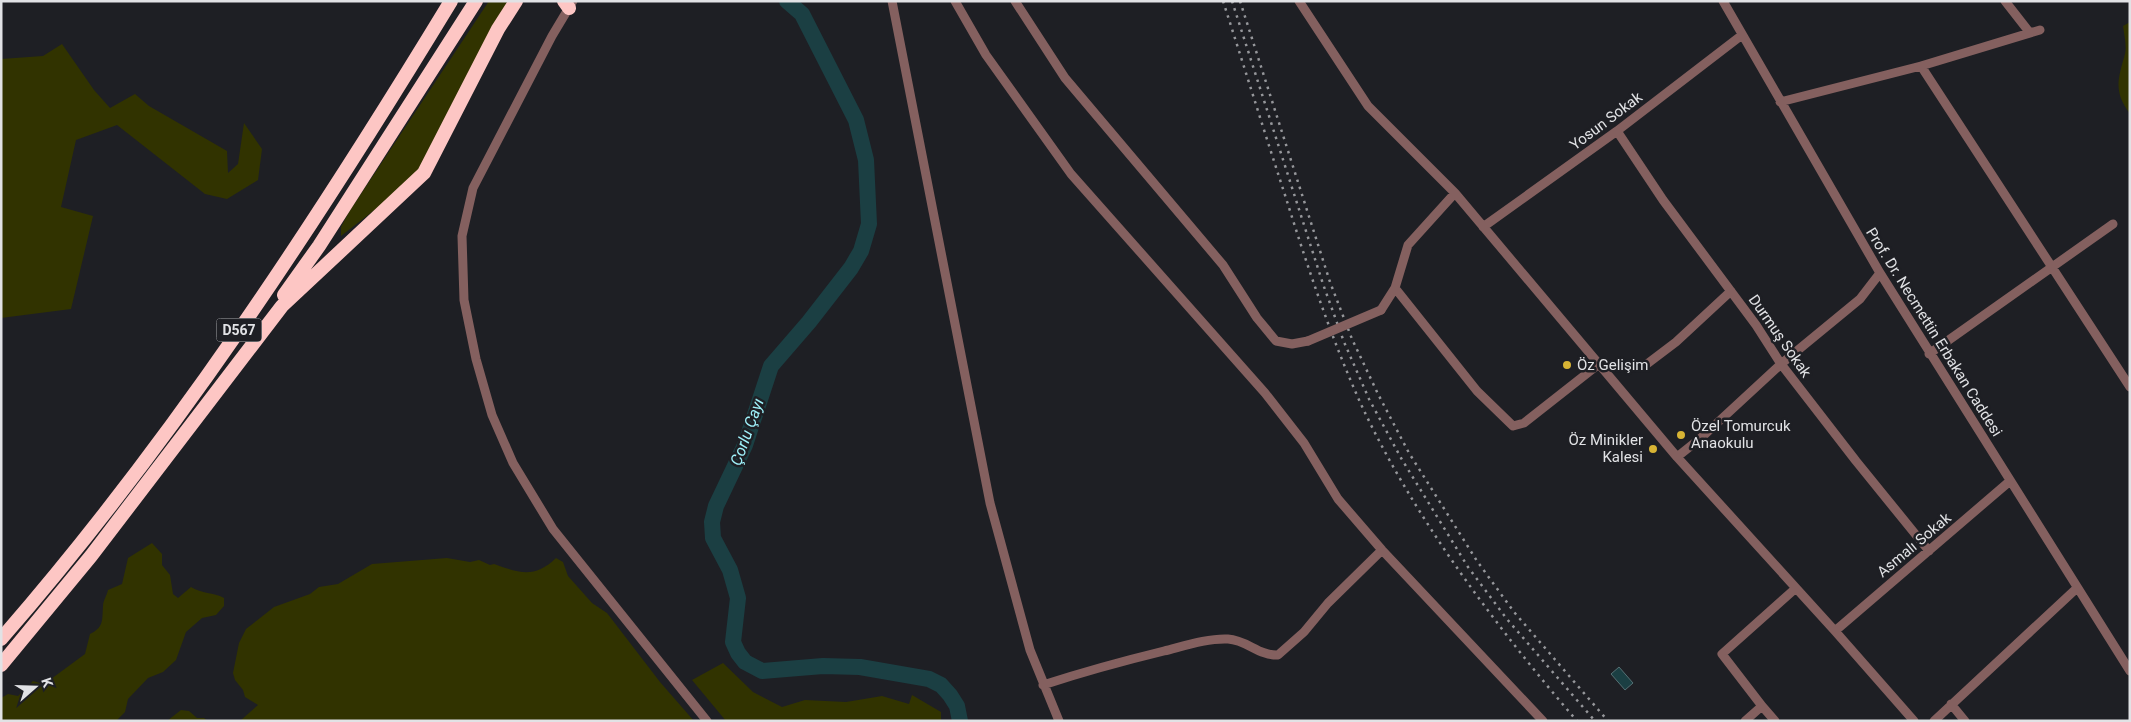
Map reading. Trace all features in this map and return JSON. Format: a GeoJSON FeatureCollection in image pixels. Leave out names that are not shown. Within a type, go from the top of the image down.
{"type":"FeatureCollection","features":[{"type":"Feature","properties":{"kind":"highway","name":"D567"},"geometry":{"type":"LineString","coordinates":[[1,665],[91,556],[193,422],[319,246],[476,1]]}},
{"type":"Feature","properties":{"kind":"highway"},"geometry":{"type":"LineString","coordinates":[[193,422],[282,306],[424,173],[493,38],[516,1]]}},
{"type":"Feature","properties":{"kind":"highway","name":"D567"},"geometry":{"type":"LineString","coordinates":[[1,639],[40,595],[132,479],[278,275],[451,2]]}},
{"type":"Feature","properties":{"kind":"street"},"geometry":{"type":"LineString","coordinates":[[892,1],[990,503],[1030,650],[1059,721]]}},
{"type":"Feature","properties":{"kind":"street"},"geometry":{"type":"LineString","coordinates":[[955,1],[986,55],[1071,174],[1265,392],[1304,443],[1338,500],[1382,550],[1543,721]]}},
{"type":"Feature","properties":{"kind":"street"},"geometry":{"type":"LineString","coordinates":[[1015,1],[1065,78],[1223,265],[1257,318],[1276,341],[1292,344],[1308,341],[1381,310],[1395,288],[1408,245],[1455,194]]}},
{"type":"Feature","properties":{"kind":"street"},"geometry":{"type":"LineString","coordinates":[[1299,1],[1368,106],[1455,194],[1676,457],[1836,631],[1914,721]]}},
{"type":"Feature","properties":{"kind":"street","name":"Prof. Dr. Necmettin Erbakan Caddesi"},"geometry":{"type":"LineString","coordinates":[[1723,1],[1780,102],[1929,354],[2130,671]]}},
{"type":"Feature","properties":{"kind":"street"},"geometry":{"type":"LineString","coordinates":[[2005,1],[2030,33]]}},
{"type":"Feature","properties":{"kind":"street"},"geometry":{"type":"LineString","coordinates":[[569,3],[473,188],[462,236],[466,308],[476,359],[492,415],[522,479],[541,511],[569,551],[707,721]]}},
{"type":"Feature","properties":{"kind":"street"},"geometry":{"type":"LineString","coordinates":[[1780,102],[1921,66],[2040,30]]}},
{"type":"Feature","properties":{"kind":"street","name":"Yosun Sokak"},"geometry":{"type":"LineString","coordinates":[[1483,227],[1618,131],[1742,35]]}},
{"type":"Feature","properties":{"kind":"street"},"geometry":{"type":"LineString","coordinates":[[1921,66],[2130,387]]}},
{"type":"Feature","properties":{"kind":"street","name":"Durmuş Sokak"},"geometry":{"type":"LineString","coordinates":[[1618,131],[1663,200],[1731,291],[1781,364],[1856,461],[1929,550]]}},
{"type":"Feature","properties":{"kind":"street"},"geometry":{"type":"LineString","coordinates":[[1929,354],[2113,224]]}},
{"type":"Feature","properties":{"kind":"street"},"geometry":{"type":"LineString","coordinates":[[1676,457],[1702,437],[1781,364],[1860,299],[1880,273]]}},
{"type":"Feature","properties":{"kind":"street"},"geometry":{"type":"LineString","coordinates":[[1395,288],[1477,391],[1513,426],[1524,423],[1599,364]]}},
{"type":"Feature","properties":{"kind":"street"},"geometry":{"type":"LineString","coordinates":[[1643,367],[1676,342],[1731,291]]}},
{"type":"Feature","properties":{"kind":"street","name":"Asmalı Sokak"},"geometry":{"type":"LineString","coordinates":[[1836,631],[2010,481]]}},
{"type":"Feature","properties":{"kind":"street"},"geometry":{"type":"LineString","coordinates":[[1043,685],[1108,665],[1187,646],[1226,639],[1242,640],[1264,654],[1278,655],[1304,632],[1328,603],[1382,550]]}},
{"type":"Feature","properties":{"kind":"street"},"geometry":{"type":"LineString","coordinates":[[1774,721],[1722,654],[1796,588]]}},
{"type":"Feature","properties":{"kind":"street"},"geometry":{"type":"LineString","coordinates":[[1934,721],[2077,588]]}},
{"type":"Feature","properties":{"kind":"street"},"geometry":{"type":"LineString","coordinates":[[1951,704],[1965,721]]}},
{"type":"Feature","properties":{"kind":"street"},"geometry":{"type":"LineString","coordinates":[[1745,721],[1762,706]]}},
{"type":"Feature","properties":{"kind":"shaded area"},"geometry":{"type":"Polygon","coordinates":[[[489,1],[514,1],[426,163],[408,184],[341,236],[341,227],[349,212],[489,1]]]}},
{"type":"Feature","properties":{"kind":"shaded area"},"geometry":{"type":"Polygon","coordinates":[[[2130,22],[2130,114],[2121,98],[2118,85],[2126,51],[2123,26],[2130,22]]]}},
{"type":"Feature","properties":{"kind":"shaded area"},"geometry":{"type":"Polygon","coordinates":[[[62,44],[94,90],[110,108],[135,94],[149,106],[227,151],[228,173],[238,164],[244,123],[262,149],[258,180],[227,199],[205,194],[117,125],[76,140],[61,207],[93,216],[71,309],[1,318],[1,59],[43,56],[62,44]]]}},
{"type":"Feature","properties":{"kind":"shaded area"},"geometry":{"type":"Polygon","coordinates":[[[152,543],[162,554],[162,565],[170,575],[173,594],[178,598],[191,587],[224,598],[224,606],[216,615],[202,618],[186,632],[176,660],[163,672],[148,678],[128,699],[125,712],[116,721],[1,721],[1,698],[8,694],[18,696],[33,681],[40,683],[51,679],[85,654],[90,634],[100,626],[103,616],[103,604],[108,590],[122,584],[128,558],[152,543]]]}},
{"type":"Feature","properties":{"kind":"shaded area"},"geometry":{"type":"Polygon","coordinates":[[[447,558],[470,562],[479,560],[490,565],[494,564],[519,572],[534,572],[548,565],[556,558],[563,562],[568,576],[592,603],[607,613],[660,682],[694,721],[240,721],[258,705],[245,697],[233,673],[239,643],[246,629],[274,607],[310,594],[319,587],[338,584],[372,564],[447,558]]]}},
{"type":"Feature","properties":{"kind":"shaded area"},"geometry":{"type":"Polygon","coordinates":[[[723,663],[753,692],[782,707],[805,700],[846,702],[882,696],[909,704],[912,695],[941,712],[941,721],[726,721],[692,680],[723,663]]]}},
{"type":"Feature","properties":{"kind":"shaded area"},"geometry":{"type":"Polygon","coordinates":[[[181,710],[189,711],[197,718],[204,718],[208,721],[167,721],[181,710]]]}},
{"type":"Feature","properties":{"kind":"water"},"geometry":{"type":"Polygon","coordinates":[[[1619,667],[1633,683],[1625,690],[1611,674],[1619,667]]]}},
{"type":"Feature","properties":{"kind":"waterway","name":"Çorlu Çayı"},"geometry":{"type":"LineString","coordinates":[[787,1],[802,14],[856,120],[866,160],[869,224],[861,251],[851,268],[809,322],[771,366],[745,445],[716,506],[712,522],[713,538],[730,570],[738,598],[733,642],[745,662],[762,671],[823,666],[860,667],[929,679],[941,685],[950,695],[957,706],[960,721]]}},
{"type":"Feature","properties":{"kind":"railway"},"geometry":{"type":"LineString","coordinates":[[1223,1],[1310,274],[1360,402],[1404,486],[1430,528],[1486,609],[1577,721]]}},
{"type":"Feature","properties":{"kind":"railway"},"geometry":{"type":"LineString","coordinates":[[1232,1],[1323,284],[1344,342],[1369,399],[1401,458],[1468,567],[1506,618],[1595,721]]}},
{"type":"Feature","properties":{"kind":"railway"},"geometry":{"type":"LineString","coordinates":[[1240,1],[1330,282],[1352,339],[1378,394],[1409,453],[1477,561],[1514,612],[1608,721]]}},
{"type":"Feature","properties":{"kind":"place","name":"Öz Gelişim"},"geometry":{"type":"Point","coordinates":[1567,365]}},
{"type":"Feature","properties":{"kind":"place","name":"Özel Tomurcuk Anaokulu"},"geometry":{"type":"Point","coordinates":[1681,435]}},
{"type":"Feature","properties":{"kind":"place","name":"Öz Minikler Kalesi"},"geometry":{"type":"Point","coordinates":[1653,449]}}]}
